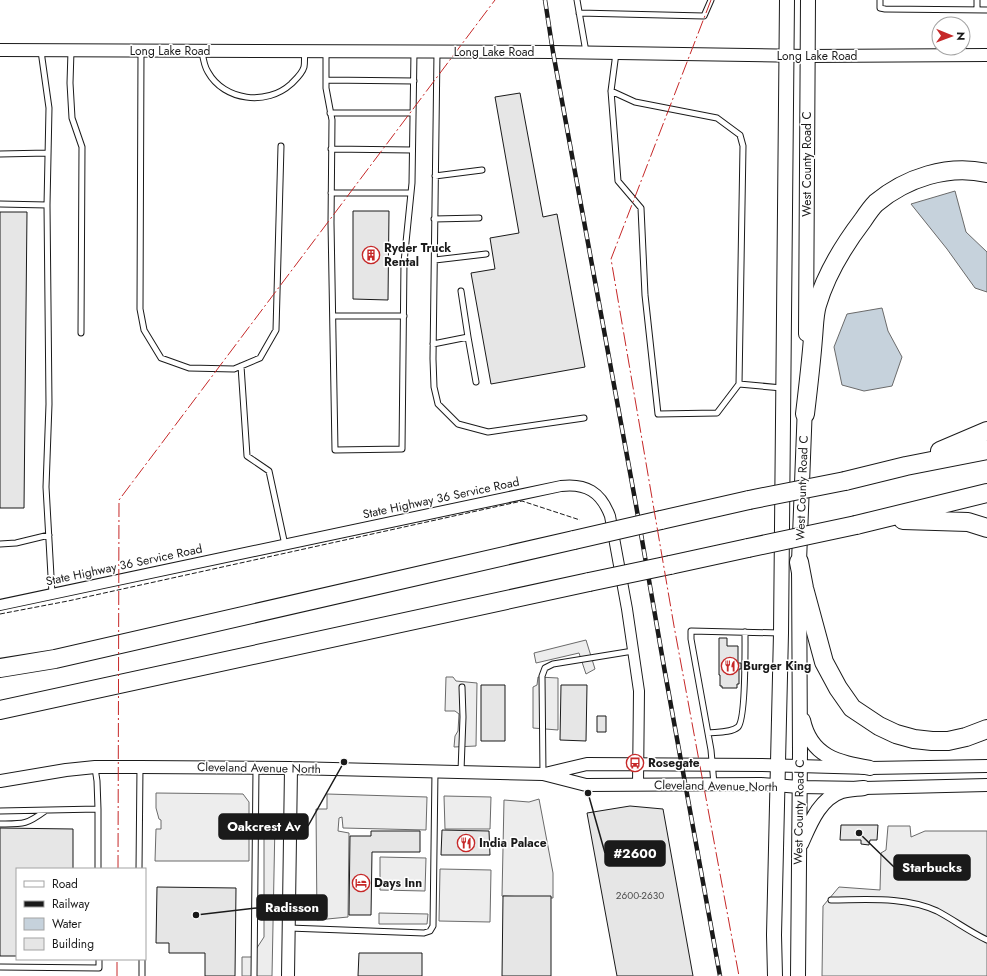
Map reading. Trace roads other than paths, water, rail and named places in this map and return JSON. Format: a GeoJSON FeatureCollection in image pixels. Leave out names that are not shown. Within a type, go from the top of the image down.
{"type":"FeatureCollection","features":[{"type":"Feature","properties":{"kind":"highway"},"geometry":{"type":"LineString","coordinates":[[805,414],[817,306],[840,255],[875,204],[888,193],[923,176],[941,172],[964,171],[987,173]]}},
{"type":"Feature","properties":{"kind":"highway"},"geometry":{"type":"LineString","coordinates":[[906,466],[987,431]]}},
{"type":"Feature","properties":{"kind":"highway"},"geometry":{"type":"LineString","coordinates":[[0,668],[55,659],[749,500],[987,450]]}},
{"type":"Feature","properties":{"kind":"highway"},"geometry":{"type":"LineString","coordinates":[[0,710],[863,523],[987,493]]}},
{"type":"Feature","properties":{"kind":"highway"},"geometry":{"type":"LineString","coordinates":[[863,523],[940,521],[968,522],[987,528]]}},
{"type":"Feature","properties":{"kind":"highway"},"geometry":{"type":"LineString","coordinates":[[799,562],[804,588],[824,662],[838,688],[852,708],[864,718],[879,726],[896,734],[914,739],[948,741],[966,737],[987,729]]}},
{"type":"Feature","properties":{"kind":"main road","name":"West County Road C"},"geometry":{"type":"LineString","coordinates":[[775,976],[774,935],[781,633],[787,0]]}},
{"type":"Feature","properties":{"kind":"main road","name":"West County Road C"},"geometry":{"type":"LineString","coordinates":[[798,976],[800,702],[799,562],[805,414],[808,0]]}},
{"type":"Feature","properties":{"kind":"main road"},"geometry":{"type":"LineString","coordinates":[[800,702],[806,732],[819,751],[842,763],[870,768]]}},
{"type":"Feature","properties":{"kind":"main road"},"geometry":{"type":"LineString","coordinates":[[799,850],[810,823],[828,799],[842,791],[864,788]]}},
{"type":"Feature","properties":{"kind":"street","name":"Long Lake Road"},"geometry":{"type":"LineString","coordinates":[[0,50],[616,53],[786,56],[987,56]]}},
{"type":"Feature","properties":{"kind":"street","name":"State Highway 36 Service Road"},"geometry":{"type":"LineString","coordinates":[[0,605],[561,486],[571,485],[582,487],[592,491],[600,498],[606,506],[610,516],[627,609],[639,691],[638,785]]}},
{"type":"Feature","properties":{"kind":"street","name":"Cleveland Avenue North"},"geometry":{"type":"LineString","coordinates":[[543,774],[587,764],[870,768],[987,766]]}},
{"type":"Feature","properties":{"kind":"street","name":"Cleveland Avenue North"},"geometry":{"type":"LineString","coordinates":[[0,781],[66,770],[95,767],[140,767],[291,768],[543,774],[586,785],[761,784],[799,787],[864,788],[987,785]]}},
{"type":"Feature","properties":{"kind":"street"},"geometry":{"type":"LineString","coordinates":[[288,976],[291,768]]}},
{"type":"Feature","properties":{"kind":"lane"},"geometry":{"type":"LineString","coordinates":[[577,0],[586,53]]}},
{"type":"Feature","properties":{"kind":"lane"},"geometry":{"type":"LineString","coordinates":[[579,14],[704,16],[711,0]]}},
{"type":"Feature","properties":{"kind":"lane"},"geometry":{"type":"LineString","coordinates":[[880,0],[880,8],[885,9],[987,10]]}},
{"type":"Feature","properties":{"kind":"lane"},"geometry":{"type":"LineString","coordinates":[[977,0],[977,10]]}},
{"type":"Feature","properties":{"kind":"lane"},"geometry":{"type":"LineString","coordinates":[[40,51],[49,108],[47,205],[49,404],[46,487],[52,594]]}},
{"type":"Feature","properties":{"kind":"lane"},"geometry":{"type":"LineString","coordinates":[[71,51],[70,83],[72,118],[82,147],[81,333]]}},
{"type":"Feature","properties":{"kind":"lane"},"geometry":{"type":"LineString","coordinates":[[141,51],[140,309],[144,330],[161,358],[189,368],[234,369],[260,358],[276,330],[281,146]]}},
{"type":"Feature","properties":{"kind":"lane"},"geometry":{"type":"LineString","coordinates":[[202,51],[208,72],[218,84],[229,93],[245,97],[262,98],[287,88],[298,78],[304,68],[305,52]]}},
{"type":"Feature","properties":{"kind":"lane"},"geometry":{"type":"LineString","coordinates":[[326,52],[326,80],[332,120],[331,192],[335,450],[402,449],[404,262],[411,193],[414,52]]}},
{"type":"Feature","properties":{"kind":"lane"},"geometry":{"type":"LineString","coordinates":[[437,52],[433,344],[434,387],[438,404],[458,424],[488,432],[584,418]]}},
{"type":"Feature","properties":{"kind":"lane"},"geometry":{"type":"LineString","coordinates":[[611,91],[635,102],[717,118],[740,135],[743,146],[739,384],[717,412],[658,414],[645,295],[641,208],[618,181],[611,91],[616,53]]}},
{"type":"Feature","properties":{"kind":"lane"},"geometry":{"type":"LineString","coordinates":[[326,80],[414,81]]}},
{"type":"Feature","properties":{"kind":"lane"},"geometry":{"type":"LineString","coordinates":[[330,113],[413,113]]}},
{"type":"Feature","properties":{"kind":"lane"},"geometry":{"type":"LineString","coordinates":[[331,149],[412,150]]}},
{"type":"Feature","properties":{"kind":"lane"},"geometry":{"type":"LineString","coordinates":[[0,154],[48,153]]}},
{"type":"Feature","properties":{"kind":"lane"},"geometry":{"type":"LineString","coordinates":[[435,176],[482,170]]}},
{"type":"Feature","properties":{"kind":"lane"},"geometry":{"type":"LineString","coordinates":[[331,192],[411,193]]}},
{"type":"Feature","properties":{"kind":"lane"},"geometry":{"type":"LineString","coordinates":[[0,204],[47,205]]}},
{"type":"Feature","properties":{"kind":"lane"},"geometry":{"type":"LineString","coordinates":[[434,219],[479,218]]}},
{"type":"Feature","properties":{"kind":"lane"},"geometry":{"type":"LineString","coordinates":[[435,260],[486,254]]}},
{"type":"Feature","properties":{"kind":"lane"},"geometry":{"type":"LineString","coordinates":[[461,291],[476,382]]}},
{"type":"Feature","properties":{"kind":"lane"},"geometry":{"type":"LineString","coordinates":[[333,316],[404,316]]}},
{"type":"Feature","properties":{"kind":"lane"},"geometry":{"type":"LineString","coordinates":[[433,344],[468,337]]}},
{"type":"Feature","properties":{"kind":"lane"},"geometry":{"type":"LineString","coordinates":[[241,366],[247,456],[269,471],[285,545]]}},
{"type":"Feature","properties":{"kind":"lane"},"geometry":{"type":"LineString","coordinates":[[739,384],[768,388],[784,388]]}},
{"type":"Feature","properties":{"kind":"lane"},"geometry":{"type":"LineString","coordinates":[[0,544],[16,543],[48,535]]}},
{"type":"Feature","properties":{"kind":"lane"},"geometry":{"type":"LineString","coordinates":[[714,785],[713,765],[691,639],[691,631],[781,633]]}},
{"type":"Feature","properties":{"kind":"lane"},"geometry":{"type":"LineString","coordinates":[[708,733],[737,728],[741,723],[744,689],[745,632]]}},
{"type":"Feature","properties":{"kind":"lane"},"geometry":{"type":"LineString","coordinates":[[543,774],[542,676],[545,668],[553,664],[633,651]]}},
{"type":"Feature","properties":{"kind":"lane"},"geometry":{"type":"LineString","coordinates":[[461,772],[463,717],[462,687]]}},
{"type":"Feature","properties":{"kind":"lane"},"geometry":{"type":"LineString","coordinates":[[95,767],[98,809],[98,868]]}},
{"type":"Feature","properties":{"kind":"lane"},"geometry":{"type":"LineString","coordinates":[[139,868],[140,767]]}},
{"type":"Feature","properties":{"kind":"lane"},"geometry":{"type":"LineString","coordinates":[[254,976],[256,768]]}},
{"type":"Feature","properties":{"kind":"lane"},"geometry":{"type":"LineString","coordinates":[[289,928],[424,933],[430,931],[433,926],[434,772]]}},
{"type":"Feature","properties":{"kind":"lane"},"geometry":{"type":"LineString","coordinates":[[0,811],[98,809]]}},
{"type":"Feature","properties":{"kind":"lane"},"geometry":{"type":"LineString","coordinates":[[0,824],[22,824],[34,819],[46,810]]}},
{"type":"Feature","properties":{"kind":"lane"},"geometry":{"type":"LineString","coordinates":[[831,900],[886,900],[916,904],[936,911],[987,940]]}},
{"type":"Feature","properties":{"kind":"lane"},"geometry":{"type":"LineString","coordinates":[[0,967],[99,968],[99,960]]}},
{"type":"Feature","properties":{"kind":"lane"},"geometry":{"type":"LineString","coordinates":[[142,960],[142,976]]}},
{"type":"Feature","properties":{"kind":"water"},"geometry":{"type":"Polygon","coordinates":[[[955,191],[966,232],[987,252],[987,292],[975,288],[947,249],[911,204],[955,191]]]}},
{"type":"Feature","properties":{"kind":"water"},"geometry":{"type":"Polygon","coordinates":[[[882,308],[888,331],[902,357],[892,386],[864,391],[842,385],[834,347],[847,314],[882,308]]]}},
{"type":"Feature","properties":{"kind":"railway"},"geometry":{"type":"LineString","coordinates":[[545,0],[553,52],[720,976]]}},
{"type":"Feature","properties":{"kind":"place","name":"Ryder Truck Rental"},"geometry":{"type":"Point","coordinates":[371,255]}},
{"type":"Feature","properties":{"kind":"place","name":"Burger King"},"geometry":{"type":"Point","coordinates":[730,666]}},
{"type":"Feature","properties":{"kind":"place","name":"Oakcrest Av"},"geometry":{"type":"Point","coordinates":[344,762]}},
{"type":"Feature","properties":{"kind":"place","name":"Rosegate"},"geometry":{"type":"Point","coordinates":[635,763]}},
{"type":"Feature","properties":{"kind":"place","name":"#2600"},"geometry":{"type":"Point","coordinates":[588,793]}},
{"type":"Feature","properties":{"kind":"place","name":"Starbucks"},"geometry":{"type":"Point","coordinates":[859,833]}},
{"type":"Feature","properties":{"kind":"place","name":"India Palace"},"geometry":{"type":"Point","coordinates":[466,843]}},
{"type":"Feature","properties":{"kind":"place","name":"Days Inn"},"geometry":{"type":"Point","coordinates":[361,883]}},
{"type":"Feature","properties":{"kind":"place","name":"Radisson"},"geometry":{"type":"Point","coordinates":[196,915]}}]}
